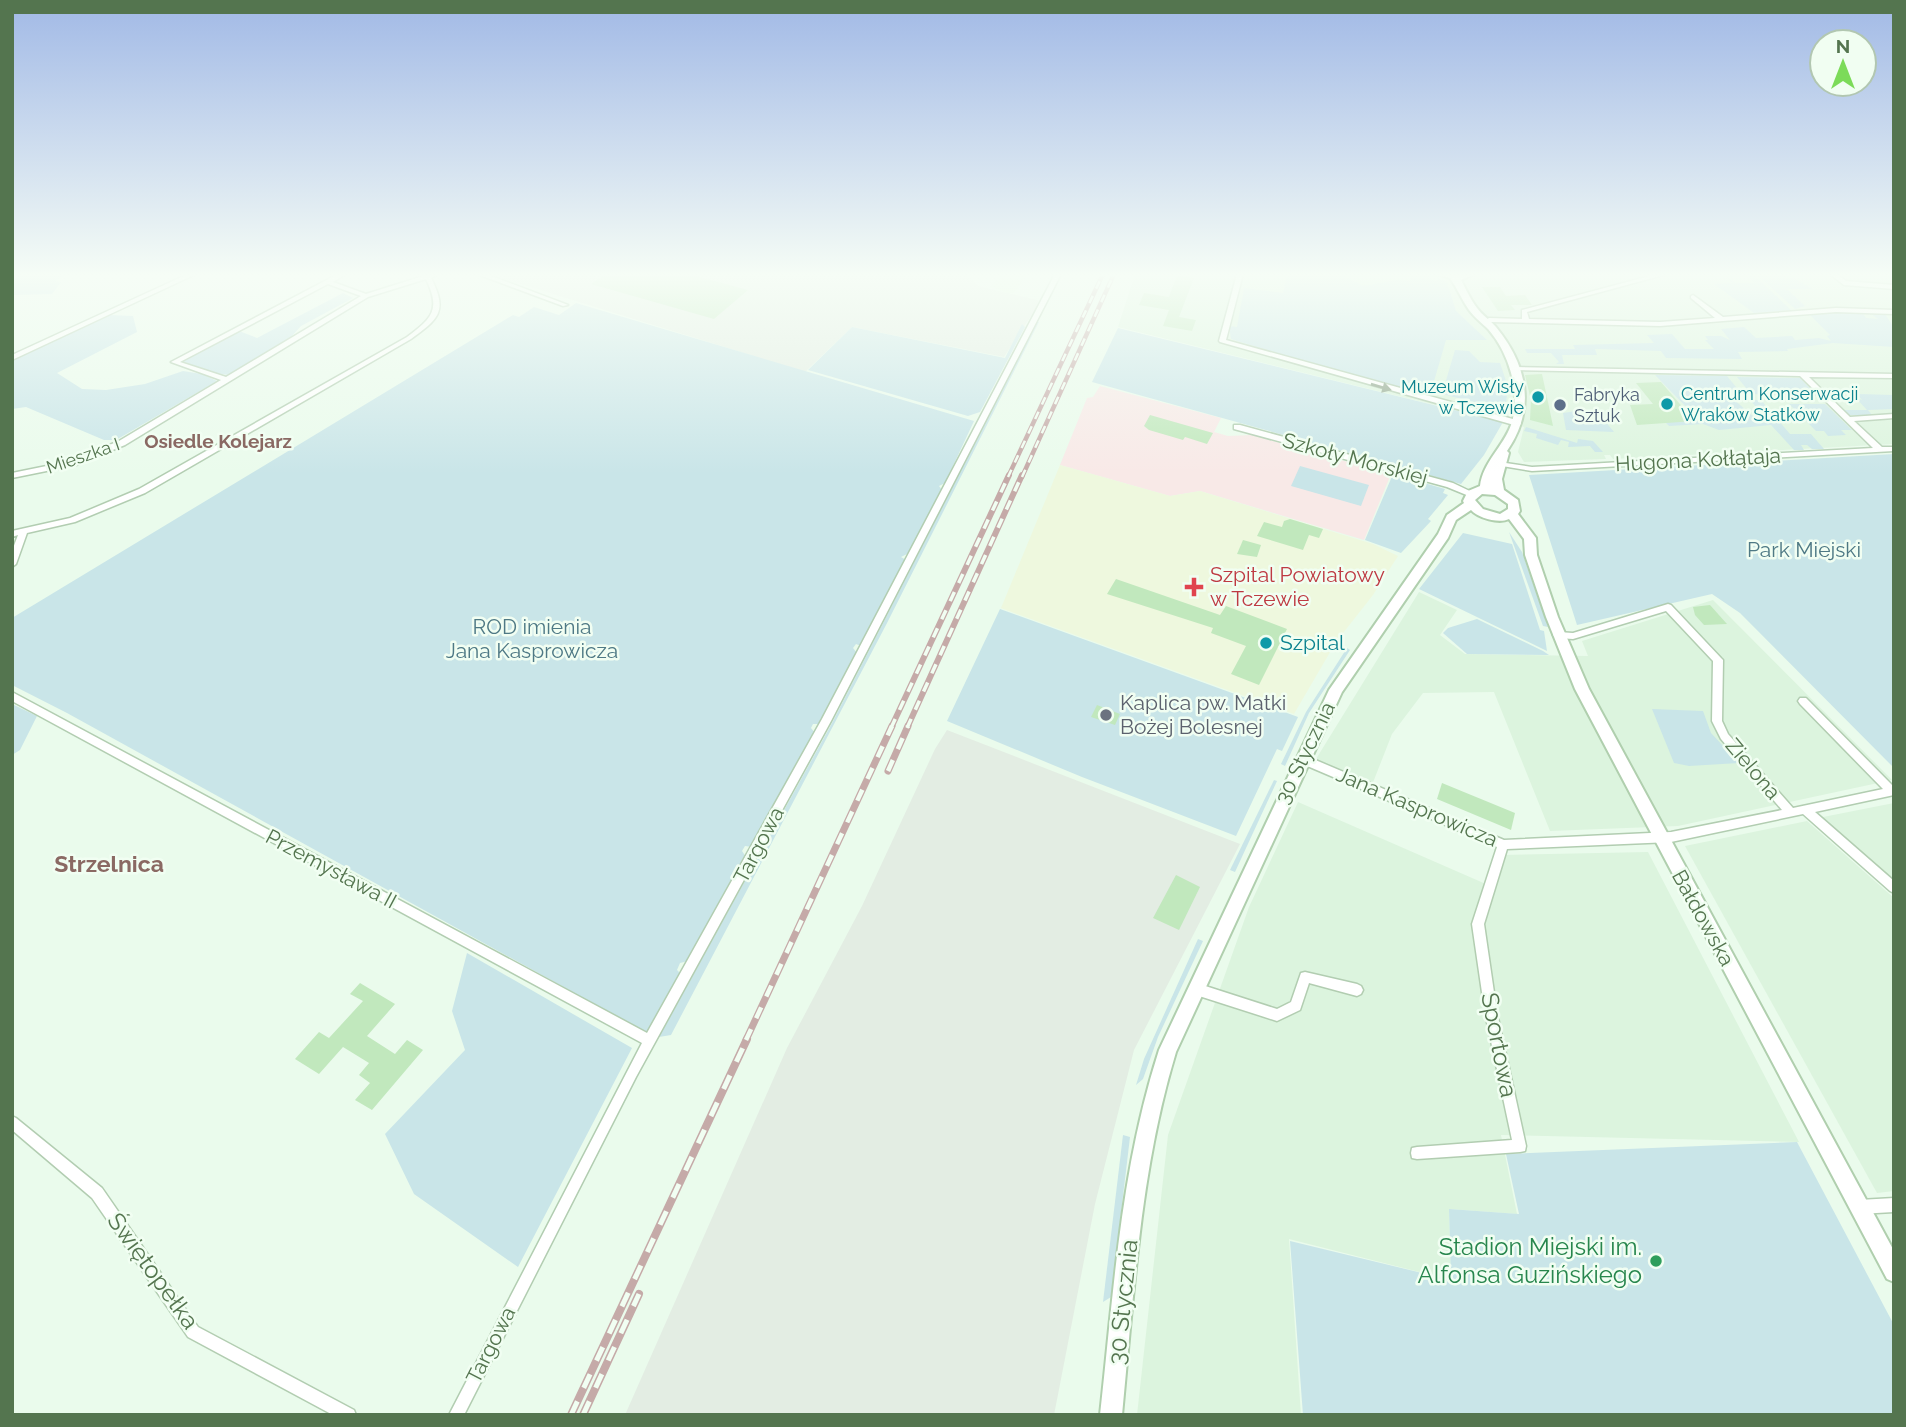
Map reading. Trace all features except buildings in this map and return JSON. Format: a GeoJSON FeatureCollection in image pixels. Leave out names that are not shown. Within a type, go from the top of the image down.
{"type":"FeatureCollection","features":[{"type":"Feature","properties":{"kind":"street"},"geometry":{"type":"LineString","coordinates":[[12,358],[49,341]]}},
{"type":"Feature","properties":{"kind":"street"},"geometry":{"type":"LineString","coordinates":[[215,341],[174,362],[227,380]]}},
{"type":"Feature","properties":{"kind":"street","name":"Mieszka I"},"geometry":{"type":"LineString","coordinates":[[12,476],[61,466],[102,452],[292,341]]}},
{"type":"Feature","properties":{"kind":"street"},"geometry":{"type":"LineString","coordinates":[[12,534],[72,520],[142,491],[404,341]]}},
{"type":"Feature","properties":{"kind":"street","name":"Targowa"},"geometry":{"type":"LineString","coordinates":[[456,1415],[650,1041],[826,722],[1024,341]]}},
{"type":"Feature","properties":{"kind":"street"},"geometry":{"type":"LineString","coordinates":[[1222,341],[1517,423]]}},
{"type":"Feature","properties":{"kind":"street"},"geometry":{"type":"LineString","coordinates":[[1499,341],[1514,369],[1520,405],[1517,423],[1496,479],[1498,492],[1485,490],[1489,467],[1503,458]]}},
{"type":"Feature","properties":{"kind":"street"},"geometry":{"type":"LineString","coordinates":[[1514,369],[1894,376]]}},
{"type":"Feature","properties":{"kind":"street"},"geometry":{"type":"LineString","coordinates":[[1802,374],[1880,450]]}},
{"type":"Feature","properties":{"kind":"street"},"geometry":{"type":"LineString","coordinates":[[1847,419],[1892,418]]}},
{"type":"Feature","properties":{"kind":"street","name":"Szkoły Morskiej"},"geometry":{"type":"LineString","coordinates":[[1237,427],[1450,485],[1474,504]]}},
{"type":"Feature","properties":{"kind":"street","name":"Hugona Kołłątaja"},"geometry":{"type":"LineString","coordinates":[[1503,458],[1532,470],[1894,450]]}},
{"type":"Feature","properties":{"kind":"street","name":"30 Stycznia"},"geometry":{"type":"LineString","coordinates":[[1111,1415],[1140,1145],[1151,1097],[1196,989],[1302,759],[1353,662],[1444,535],[1485,490]]}},
{"type":"Feature","properties":{"kind":"street","name":"Bałdowska"},"geometry":{"type":"LineString","coordinates":[[1498,492],[1514,503],[1515,508],[1507,516],[1531,555],[1558,635],[1582,690],[1894,1272]]}},
{"type":"Feature","properties":{"kind":"street"},"geometry":{"type":"LineString","coordinates":[[1474,504],[1507,516]]}},
{"type":"Feature","properties":{"kind":"street"},"geometry":{"type":"LineString","coordinates":[[12,564],[23,533]]}},
{"type":"Feature","properties":{"kind":"street","name":"Zielona"},"geometry":{"type":"LineString","coordinates":[[1558,635],[1573,636],[1668,607],[1718,660],[1717,721],[1724,736],[1791,813]]}},
{"type":"Feature","properties":{"kind":"street","name":"Przemysława II"},"geometry":{"type":"LineString","coordinates":[[12,696],[650,1041]]}},
{"type":"Feature","properties":{"kind":"street"},"geometry":{"type":"LineString","coordinates":[[1803,701],[1892,791]]}},
{"type":"Feature","properties":{"kind":"street","name":"Jana Kasprowicza"},"geometry":{"type":"LineString","coordinates":[[1302,759],[1503,845],[1660,838],[1892,791]]}},
{"type":"Feature","properties":{"kind":"street"},"geometry":{"type":"LineString","coordinates":[[1806,810],[1894,888]]}},
{"type":"Feature","properties":{"kind":"street","name":"Sportowa"},"geometry":{"type":"LineString","coordinates":[[1417,1153],[1520,1146],[1491,1013],[1478,924],[1503,845]]}},
{"type":"Feature","properties":{"kind":"street"},"geometry":{"type":"LineString","coordinates":[[1196,989],[1277,1015],[1296,1006],[1305,977],[1357,990]]}},
{"type":"Feature","properties":{"kind":"street","name":"Świętopełka"},"geometry":{"type":"LineString","coordinates":[[12,1122],[97,1193],[193,1332],[349,1415]]}},
{"type":"Feature","properties":{"kind":"street"},"geometry":{"type":"LineString","coordinates":[[1858,1207],[1894,1205]]}},
{"type":"Feature","properties":{"kind":"shaded area"},"geometry":{"type":"Polygon","coordinates":[[[704,341],[838,341],[805,372],[704,341]]]}},
{"type":"Feature","properties":{"kind":"shaded area"},"geometry":{"type":"Polygon","coordinates":[[[921,341],[1015,341],[1004,357],[921,341]]]}},
{"type":"Feature","properties":{"kind":"shaded area"},"geometry":{"type":"Polygon","coordinates":[[[1173,341],[1894,341],[1894,444],[1613,459],[1610,455],[1604,455],[1606,459],[1524,462],[1518,452],[1524,427],[1173,341]]]}},
{"type":"Feature","properties":{"kind":"shaded area"},"geometry":{"type":"Polygon","coordinates":[[[1100,386],[1221,418],[1214,432],[1228,436],[1251,435],[1391,474],[1364,540],[1200,491],[1170,496],[1060,465],[1087,398],[1093,397],[1100,386]]]}},
{"type":"Feature","properties":{"kind":"shaded area","name":"Szpital Powiatowy w Tczewie"},"geometry":{"type":"Polygon","coordinates":[[[1060,465],[1170,496],[1200,491],[1373,544],[1398,556],[1373,595],[1336,642],[1294,714],[1001,608],[1060,465]]]}},
{"type":"Feature","properties":{"kind":"shaded area"},"geometry":{"type":"Polygon","coordinates":[[[1419,592],[1457,610],[1440,635],[1465,654],[1588,656],[1582,641],[1713,600],[1892,780],[1678,826],[1550,831],[1494,692],[1423,693],[1392,734],[1372,785],[1316,759],[1419,592]]]}},
{"type":"Feature","properties":{"kind":"shaded area"},"geometry":{"type":"Polygon","coordinates":[[[947,730],[1240,844],[1134,1050],[1095,1204],[1054,1415],[625,1415],[787,1048],[862,906],[935,749],[947,730]]]}},
{"type":"Feature","properties":{"kind":"shaded area"},"geometry":{"type":"Polygon","coordinates":[[[1298,802],[1495,888],[1502,855],[1648,852],[1799,1142],[1501,1135],[1517,1214],[1449,1209],[1451,1280],[1289,1239],[1301,1415],[1137,1415],[1168,1135],[1249,907],[1298,802]]]}},
{"type":"Feature","properties":{"kind":"shaded area"},"geometry":{"type":"Polygon","coordinates":[[[1894,803],[1894,882],[1818,818],[1894,803]]]}},
{"type":"Feature","properties":{"kind":"shaded area"},"geometry":{"type":"Polygon","coordinates":[[[1807,821],[1894,898],[1894,1191],[1877,1193],[1685,846],[1807,821]]]}},
{"type":"Feature","properties":{"kind":"green space"},"geometry":{"type":"Polygon","coordinates":[[[51,341],[120,341],[57,373],[82,389],[106,390],[145,384],[183,371],[202,374],[217,381],[116,440],[104,440],[26,407],[12,409],[12,358],[51,341]]]}},
{"type":"Feature","properties":{"kind":"green space"},"geometry":{"type":"Polygon","coordinates":[[[221,341],[285,341],[229,375],[214,373],[182,361],[221,341]]]}},
{"type":"Feature","properties":{"kind":"green space","name":"ROD imienia Jana Kasprowicza"},"geometry":{"type":"Polygon","coordinates":[[[471,341],[703,341],[974,421],[945,483],[939,486],[942,490],[909,553],[901,557],[906,560],[861,646],[856,644],[853,648],[857,653],[820,724],[813,724],[811,728],[815,733],[752,847],[745,846],[742,851],[746,857],[688,961],[680,963],[677,970],[680,973],[647,1033],[12,685],[12,618],[471,341]]]}},
{"type":"Feature","properties":{"kind":"green space"},"geometry":{"type":"Polygon","coordinates":[[[838,341],[919,341],[1005,358],[1014,341],[1018,341],[980,412],[968,416],[808,370],[838,341]]]}},
{"type":"Feature","properties":{"kind":"green space"},"geometry":{"type":"Polygon","coordinates":[[[1030,341],[886,625],[671,1035],[659,1037],[831,725],[1030,341]]]}},
{"type":"Feature","properties":{"kind":"green space"},"geometry":{"type":"Polygon","coordinates":[[[1112,341],[1170,341],[1503,422],[1484,455],[1461,484],[1092,382],[1112,341]]]}},
{"type":"Feature","properties":{"kind":"green space"},"geometry":{"type":"Polygon","coordinates":[[[1236,341],[1446,341],[1430,395],[1373,383],[1236,341]]]}},
{"type":"Feature","properties":{"kind":"green space"},"geometry":{"type":"Polygon","coordinates":[[[1652,341],[1678,341],[1685,349],[1714,349],[1706,341],[1894,341],[1894,347],[1833,343],[1787,349],[1788,351],[1738,352],[1742,359],[1666,358],[1661,351],[1595,349],[1597,355],[1562,355],[1564,364],[1556,364],[1559,362],[1551,353],[1527,353],[1525,349],[1575,349],[1573,345],[1654,343],[1652,341]]]}},
{"type":"Feature","properties":{"kind":"green space"},"geometry":{"type":"Polygon","coordinates":[[[1455,350],[1469,351],[1480,362],[1500,363],[1508,387],[1505,410],[1442,394],[1455,350]]]}},
{"type":"Feature","properties":{"kind":"green space"},"geometry":{"type":"Polygon","coordinates":[[[1655,375],[1727,376],[1741,393],[1730,398],[1755,418],[1770,423],[1750,400],[1761,400],[1790,434],[1811,434],[1824,449],[1801,445],[1804,450],[1794,450],[1771,425],[1719,430],[1703,424],[1669,426],[1665,422],[1700,421],[1655,375]]]}},
{"type":"Feature","properties":{"kind":"green space"},"geometry":{"type":"Polygon","coordinates":[[[1737,377],[1800,378],[1817,396],[1751,394],[1737,377]]]}},
{"type":"Feature","properties":{"kind":"green space"},"geometry":{"type":"Polygon","coordinates":[[[1857,394],[1894,395],[1894,409],[1868,410],[1872,415],[1846,415],[1842,410],[1867,410],[1855,397],[1862,400],[1857,394]]]}},
{"type":"Feature","properties":{"kind":"green space"},"geometry":{"type":"Polygon","coordinates":[[[1789,404],[1825,404],[1852,430],[1841,430],[1846,435],[1828,436],[1824,431],[1816,431],[1789,404]]]}},
{"type":"Feature","properties":{"kind":"green space"},"geometry":{"type":"Polygon","coordinates":[[[1576,411],[1589,421],[1604,420],[1614,432],[1566,430],[1563,413],[1576,411]]]}},
{"type":"Feature","properties":{"kind":"green space"},"geometry":{"type":"Polygon","coordinates":[[[1526,427],[1577,443],[1578,439],[1593,441],[1603,452],[1595,452],[1590,446],[1568,447],[1569,442],[1561,440],[1558,445],[1536,438],[1537,434],[1524,431],[1526,427]]]}},
{"type":"Feature","properties":{"kind":"green space","name":"Park Miejski"},"geometry":{"type":"Polygon","coordinates":[[[1894,454],[1894,768],[1740,613],[1712,594],[1577,625],[1529,475],[1894,454]]]}},
{"type":"Feature","properties":{"kind":"green space"},"geometry":{"type":"Polygon","coordinates":[[[1300,466],[1369,485],[1361,506],[1291,486],[1300,466]]]}},
{"type":"Feature","properties":{"kind":"green space"},"geometry":{"type":"Polygon","coordinates":[[[1393,474],[1445,489],[1443,493],[1448,495],[1428,519],[1431,521],[1401,553],[1365,540],[1393,474]]]}},
{"type":"Feature","properties":{"kind":"green space"},"geometry":{"type":"Polygon","coordinates":[[[1509,532],[1522,552],[1548,627],[1543,626],[1509,532]]]}},
{"type":"Feature","properties":{"kind":"green space"},"geometry":{"type":"Polygon","coordinates":[[[1463,533],[1512,544],[1540,630],[1544,631],[1547,651],[1419,589],[1463,533]]]}},
{"type":"Feature","properties":{"kind":"green space"},"geometry":{"type":"Polygon","coordinates":[[[1000,609],[1298,717],[1282,751],[1277,749],[1236,836],[1082,777],[947,721],[1000,609]]]}},
{"type":"Feature","properties":{"kind":"green space"},"geometry":{"type":"Polygon","coordinates":[[[1477,619],[1549,655],[1467,654],[1443,633],[1448,628],[1477,619]]]}},
{"type":"Feature","properties":{"kind":"green space"},"geometry":{"type":"Polygon","coordinates":[[[1347,648],[1350,650],[1309,713],[1285,766],[1281,764],[1306,712],[1347,648]]]}},
{"type":"Feature","properties":{"kind":"green space"},"geometry":{"type":"Polygon","coordinates":[[[12,704],[37,716],[20,750],[12,755],[12,704]]]}},
{"type":"Feature","properties":{"kind":"green space"},"geometry":{"type":"Polygon","coordinates":[[[1652,709],[1703,711],[1711,733],[1739,763],[1689,766],[1674,763],[1652,709]]]}},
{"type":"Feature","properties":{"kind":"green space"},"geometry":{"type":"Polygon","coordinates":[[[1274,780],[1277,781],[1235,872],[1230,870],[1274,780]]]}},
{"type":"Feature","properties":{"kind":"green space"},"geometry":{"type":"Polygon","coordinates":[[[1198,939],[1203,941],[1158,1037],[1143,1079],[1136,1085],[1144,1059],[1198,939]]]}},
{"type":"Feature","properties":{"kind":"green space"},"geometry":{"type":"Polygon","coordinates":[[[467,953],[632,1048],[518,1267],[414,1194],[385,1134],[465,1050],[452,1011],[467,953]]]}},
{"type":"Feature","properties":{"kind":"green space"},"geometry":{"type":"Polygon","coordinates":[[[1123,1135],[1130,1137],[1111,1297],[1103,1302],[1123,1135]]]}},
{"type":"Feature","properties":{"kind":"green space","name":"Stadion Miejski im. Alfonsa Guzińskiego"},"geometry":{"type":"Polygon","coordinates":[[[1797,1142],[1894,1325],[1894,1415],[1303,1415],[1290,1241],[1451,1280],[1449,1209],[1519,1214],[1506,1154],[1797,1142]]]}},
{"type":"Feature","properties":{"kind":"railway"},"geometry":{"type":"LineString","coordinates":[[1008,477],[1072,341]]}},
{"type":"Feature","properties":{"kind":"railway"},"geometry":{"type":"LineString","coordinates":[[1022,477],[1084,341]]}},
{"type":"Feature","properties":{"kind":"railway"},"geometry":{"type":"LineString","coordinates":[[891,728],[1009,475]]}},
{"type":"Feature","properties":{"kind":"railway"},"geometry":{"type":"LineString","coordinates":[[907,728],[1022,475]]}},
{"type":"Feature","properties":{"kind":"railway"},"geometry":{"type":"LineString","coordinates":[[746,1040],[892,726]]}},
{"type":"Feature","properties":{"kind":"railway"},"geometry":{"type":"LineString","coordinates":[[888,771],[908,726]]}},
{"type":"Feature","properties":{"kind":"railway"},"geometry":{"type":"LineString","coordinates":[[571,1415],[747,1039]]}},
{"type":"Feature","properties":{"kind":"railway"},"geometry":{"type":"LineString","coordinates":[[583,1415],[639,1294]]}},
{"type":"Feature","properties":{"kind":"place","name":"Muzeum Wisły w Tczewie"},"geometry":{"type":"Point","coordinates":[1538,397]}},
{"type":"Feature","properties":{"kind":"place","name":"Centrum Konserwacji Wraków Statków"},"geometry":{"type":"Point","coordinates":[1667,404]}},
{"type":"Feature","properties":{"kind":"place","name":"Fabryka Sztuk"},"geometry":{"type":"Point","coordinates":[1560,405]}},
{"type":"Feature","properties":{"kind":"place","name":"Szpital Powiatowy w Tczewie"},"geometry":{"type":"Point","coordinates":[1194,587]}},
{"type":"Feature","properties":{"kind":"place","name":"Szpital"},"geometry":{"type":"Point","coordinates":[1266,643]}},
{"type":"Feature","properties":{"kind":"place","name":"Kaplica pw. Matki Bożej Bolesnej"},"geometry":{"type":"Point","coordinates":[1106,715]}},
{"type":"Feature","properties":{"kind":"place","name":"Stadion Miejski im. Alfonsa Guzińskiego"},"geometry":{"type":"Point","coordinates":[1656,1261]}},
{"type":"Feature","properties":{"kind":"district","name":"Osiedle Kolejarz"},"geometry":{"type":"Point","coordinates":[218,441]}},
{"type":"Feature","properties":{"kind":"district","name":"Strzelnica"},"geometry":{"type":"Point","coordinates":[109,864]}}]}
